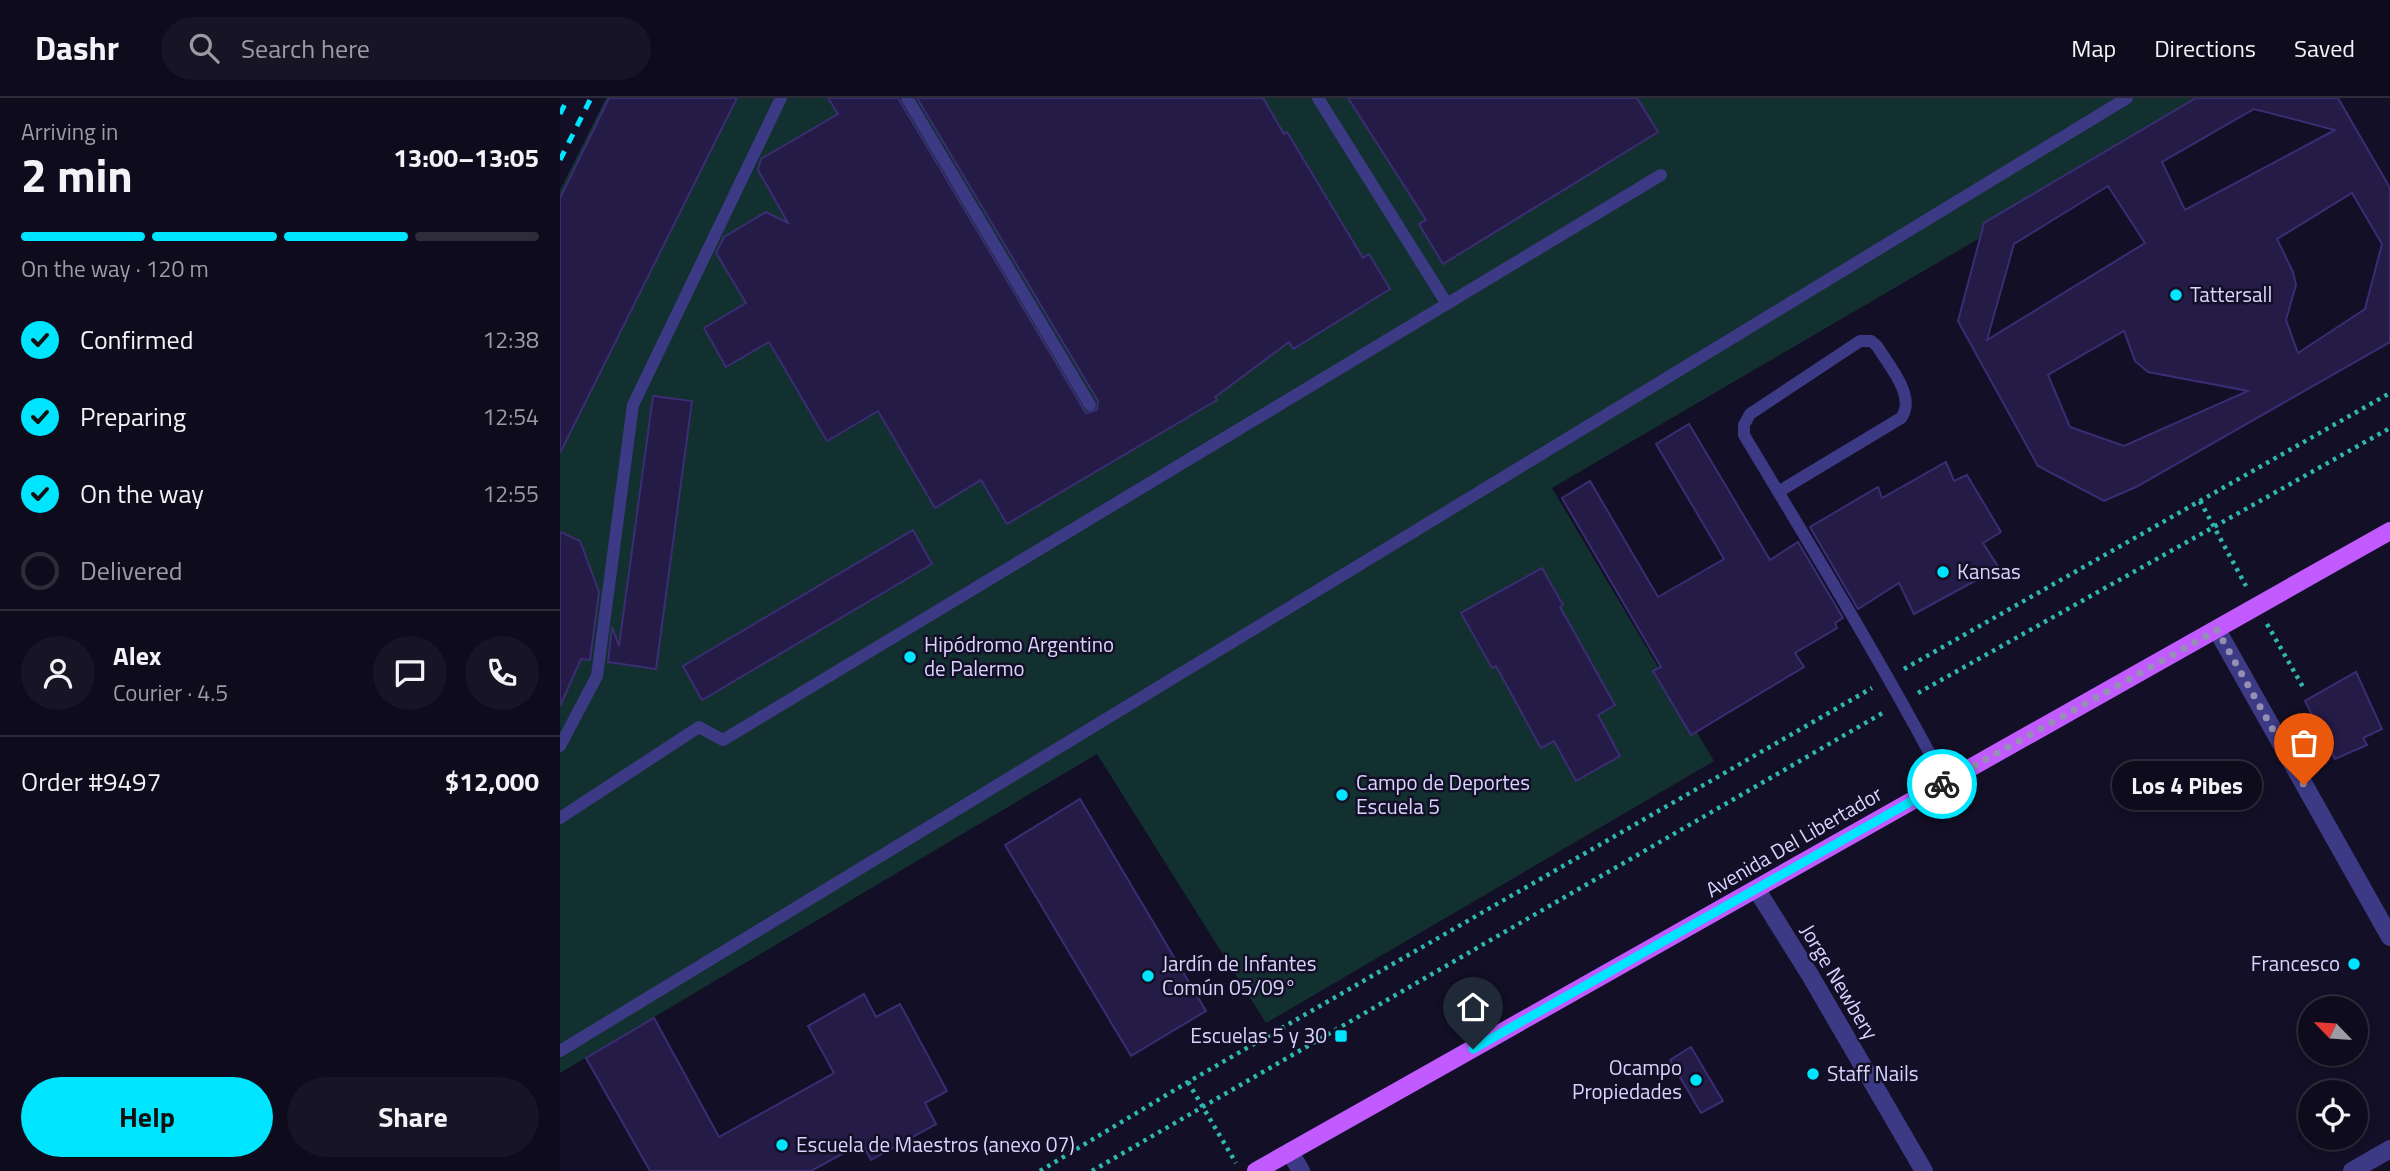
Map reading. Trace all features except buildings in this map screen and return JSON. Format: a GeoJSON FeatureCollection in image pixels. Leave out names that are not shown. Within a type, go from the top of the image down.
{"type":"FeatureCollection","features":[{"type":"Feature","properties":{"kind":"main road","name":"Avenida Del Libertador"},"geometry":{"type":"LineString","coordinates":[[1255,1171],[2390,531]]}},
{"type":"Feature","properties":{"kind":"street"},"geometry":{"type":"LineString","coordinates":[[2217,630],[2390,937]]}},
{"type":"Feature","properties":{"kind":"street","name":"Jorge Newbery"},"geometry":{"type":"LineString","coordinates":[[1757,890],[1810,975],[1924,1171]]}},
{"type":"Feature","properties":{"kind":"street"},"geometry":{"type":"LineString","coordinates":[[2352,1171],[2390,1149]]}},
{"type":"Feature","properties":{"kind":"street"},"geometry":{"type":"LineString","coordinates":[[1290,1152],[1301,1171]]}},
{"type":"Feature","properties":{"kind":"lane"},"geometry":{"type":"LineString","coordinates":[[560,746],[597,676],[633,405],[781,98]]}},
{"type":"Feature","properties":{"kind":"lane"},"geometry":{"type":"LineString","coordinates":[[907,98],[1090,405]]}},
{"type":"Feature","properties":{"kind":"lane"},"geometry":{"type":"LineString","coordinates":[[1318,98],[1447,304]]}},
{"type":"Feature","properties":{"kind":"lane"},"geometry":{"type":"LineString","coordinates":[[560,1051],[2127,98]]}},
{"type":"Feature","properties":{"kind":"lane"},"geometry":{"type":"LineString","coordinates":[[560,818],[699,727],[723,740],[1661,175]]}},
{"type":"Feature","properties":{"kind":"lane"},"geometry":{"type":"LineString","coordinates":[[1778,492],[1901,418],[1906,412],[1908,400],[1877,346],[1871,341],[1860,341],[1750,414],[1744,425],[1744,435],[1778,492],[1889,678],[1903,701],[1945,782]]}},
{"type":"Feature","properties":{"kind":"path"},"geometry":{"type":"LineString","coordinates":[[1040,1171],[1188,1082],[1889,678],[2390,393]]}},
{"type":"Feature","properties":{"kind":"path"},"geometry":{"type":"LineString","coordinates":[[1092,1171],[1903,701],[2390,428]]}},
{"type":"Feature","properties":{"kind":"path"},"geometry":{"type":"LineString","coordinates":[[2200,500],[2206,512]]}},
{"type":"Feature","properties":{"kind":"path"},"geometry":{"type":"LineString","coordinates":[[1188,1082],[1241,1171]]}},
{"type":"Feature","properties":{"kind":"green space","name":"Hipódromo Argentino de Palermo"},"geometry":{"type":"Polygon","coordinates":[[[606,98],[2196,98],[1984,223],[1980,238],[1552,488],[1714,761],[1266,1023],[1097,754],[560,1073],[560,190],[606,98]]]}},
{"type":"Feature","properties":{"kind":"railway"},"geometry":{"type":"LineString","coordinates":[[560,114],[568,98]]}},
{"type":"Feature","properties":{"kind":"railway"},"geometry":{"type":"LineString","coordinates":[[560,160],[591,98]]}},
{"type":"Feature","properties":{"kind":"way so far"},"geometry":{"type":"LineString","coordinates":[[1942,784],[2217,630],[2304,785]]}},
{"type":"Feature","properties":{"kind":"place","name":"Tattersall"},"geometry":{"type":"Point","coordinates":[2176,295]}},
{"type":"Feature","properties":{"kind":"place","name":"Kansas"},"geometry":{"type":"Point","coordinates":[1943,572]}},
{"type":"Feature","properties":{"kind":"place","name":"Hipódromo Argentino de Palermo"},"geometry":{"type":"Point","coordinates":[910,657]}},
{"type":"Feature","properties":{"kind":"place","name":"Los 4 Pibes"},"geometry":{"type":"Point","coordinates":[2304,785]}},
{"type":"Feature","properties":{"kind":"place","name":"Campo de Deportes Escuela 5"},"geometry":{"type":"Point","coordinates":[1342,795]}},
{"type":"Feature","properties":{"kind":"place","name":"Francesco"},"geometry":{"type":"Point","coordinates":[2354,964]}},
{"type":"Feature","properties":{"kind":"place","name":"Jardín de Infantes Común 05/09°"},"geometry":{"type":"Point","coordinates":[1148,976]}},
{"type":"Feature","properties":{"kind":"place","name":"Escuelas 5 y 30"},"geometry":{"type":"Point","coordinates":[1341,1036]}},
{"type":"Feature","properties":{"kind":"place","name":"Staff Nails"},"geometry":{"type":"Point","coordinates":[1813,1074]}},
{"type":"Feature","properties":{"kind":"place","name":"Ocampo Propiedades"},"geometry":{"type":"Point","coordinates":[1696,1080]}},
{"type":"Feature","properties":{"kind":"place","name":"Escuela de Maestros (anexo 07)"},"geometry":{"type":"Point","coordinates":[782,1145]}},
{"type":"Feature","properties":{"kind":"route"},"geometry":{"type":"LineString","coordinates":[[1473,1049],[1942,784]]}}]}
